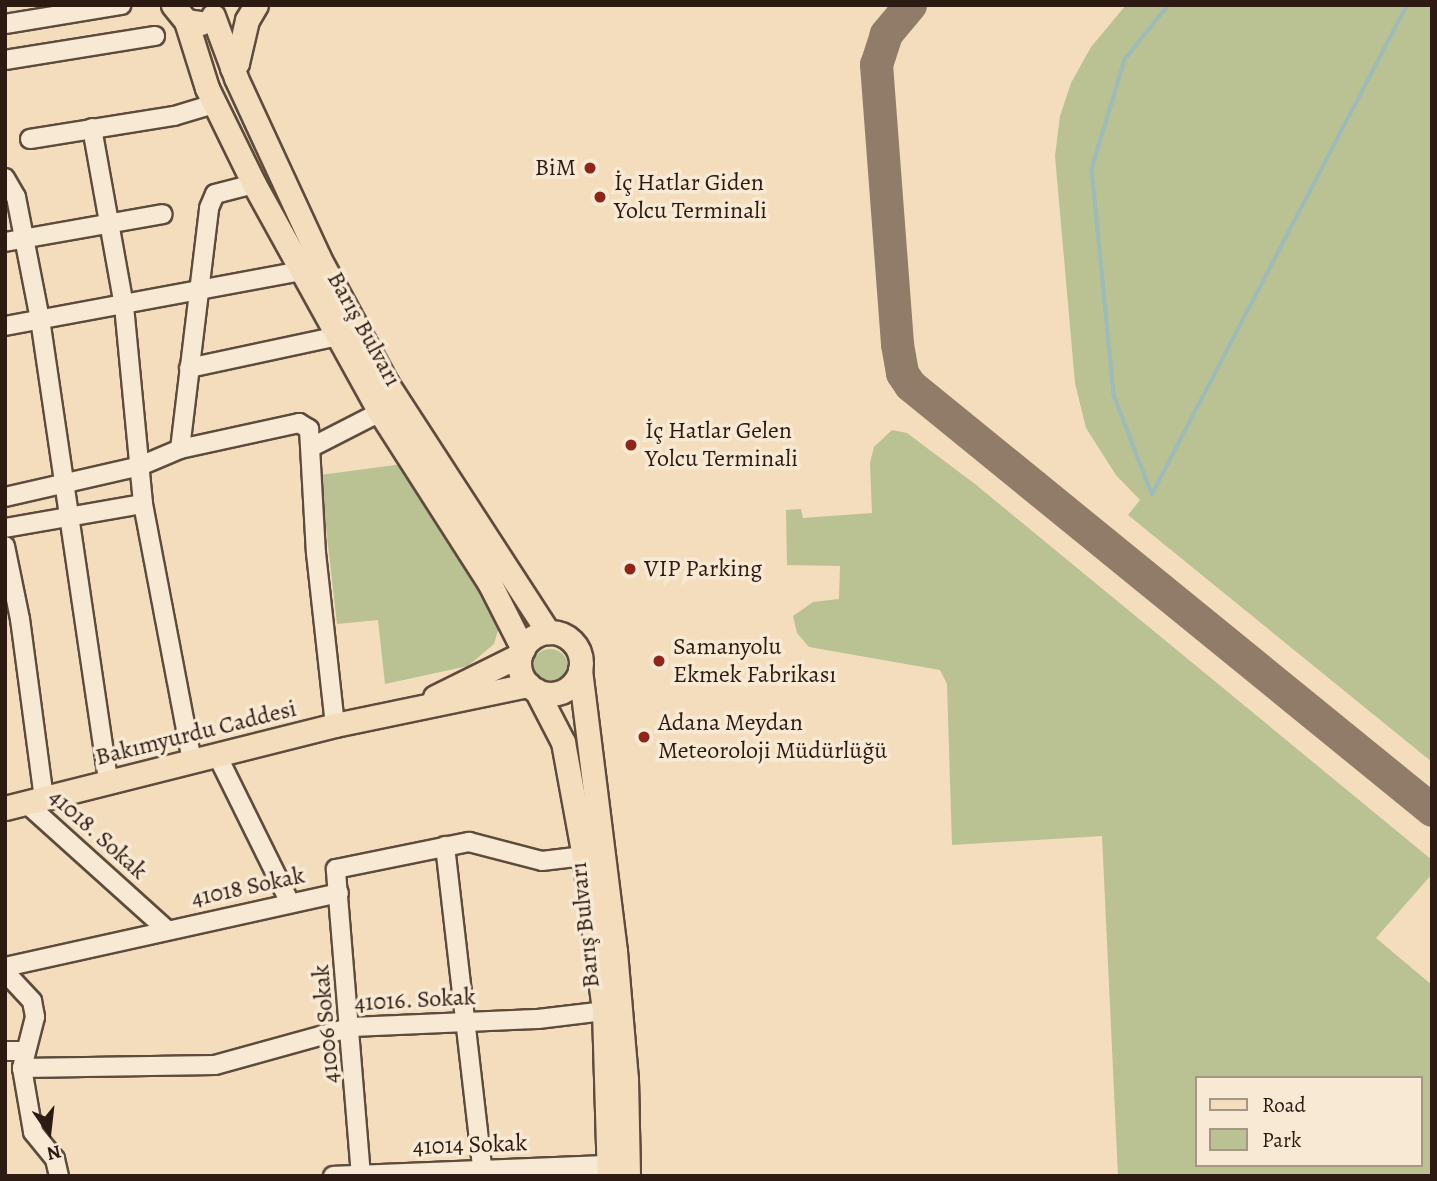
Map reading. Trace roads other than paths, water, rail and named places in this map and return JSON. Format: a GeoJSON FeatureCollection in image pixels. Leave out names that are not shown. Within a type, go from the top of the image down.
{"type":"FeatureCollection","features":[{"type":"Feature","properties":{"kind":"main road"},"geometry":{"type":"LineString","coordinates":[[232,68],[237,63],[247,20],[256,5]]}},
{"type":"Feature","properties":{"kind":"main road"},"geometry":{"type":"LineString","coordinates":[[180,13],[200,23],[217,11]]}},
{"type":"Feature","properties":{"kind":"main road","name":"Barış Bulvarı"},"geometry":{"type":"LineString","coordinates":[[217,11],[232,68],[319,258],[387,384],[548,632],[566,636],[576,646],[606,952],[626,1079],[617,1173]]}},
{"type":"Feature","properties":{"kind":"main road","name":"Barış Bulvarı"},"geometry":{"type":"LineString","coordinates":[[180,13],[214,104],[254,184],[380,412],[490,584],[522,652],[522,676],[533,687],[563,742],[584,856],[606,952],[604,1011],[617,1173]]}},
{"type":"Feature","properties":{"kind":"main road"},"geometry":{"type":"LineString","coordinates":[[522,652],[533,637],[548,632]]}},
{"type":"Feature","properties":{"kind":"main road","name":"Bakımyurdu Caddesi"},"geometry":{"type":"LineString","coordinates":[[400,713],[522,652]]}},
{"type":"Feature","properties":{"kind":"main road"},"geometry":{"type":"LineString","coordinates":[[533,687],[563,690],[580,670]]}},
{"type":"Feature","properties":{"kind":"main road","name":"Bakımyurdu Caddesi"},"geometry":{"type":"LineString","coordinates":[[25,803],[335,725],[533,687]]}},
{"type":"Feature","properties":{"kind":"street"},"geometry":{"type":"LineString","coordinates":[[5,24],[121,5]]}},
{"type":"Feature","properties":{"kind":"street"},"geometry":{"type":"LineString","coordinates":[[5,60],[155,36]]}},
{"type":"Feature","properties":{"kind":"street"},"geometry":{"type":"LineString","coordinates":[[30,139],[174,116],[214,104]]}},
{"type":"Feature","properties":{"kind":"street"},"geometry":{"type":"LineString","coordinates":[[92,128],[124,306],[143,504],[192,760]]}},
{"type":"Feature","properties":{"kind":"street"},"geometry":{"type":"LineString","coordinates":[[5,178],[16,197],[40,319],[108,781]]}},
{"type":"Feature","properties":{"kind":"street"},"geometry":{"type":"LineString","coordinates":[[180,449],[188,368],[202,293],[209,208],[215,194],[254,184]]}},
{"type":"Feature","properties":{"kind":"street"},"geometry":{"type":"LineString","coordinates":[[5,242],[163,214]]}},
{"type":"Feature","properties":{"kind":"street"},"geometry":{"type":"LineString","coordinates":[[5,326],[202,293],[302,271]]}},
{"type":"Feature","properties":{"kind":"street"},"geometry":{"type":"LineString","coordinates":[[188,368],[338,336]]}},
{"type":"Feature","properties":{"kind":"street"},"geometry":{"type":"LineString","coordinates":[[312,447],[380,412]]}},
{"type":"Feature","properties":{"kind":"street"},"geometry":{"type":"LineString","coordinates":[[5,497],[139,466],[180,449],[299,423],[309,429],[312,447],[309,476],[335,725]]}},
{"type":"Feature","properties":{"kind":"street"},"geometry":{"type":"LineString","coordinates":[[5,528],[143,504]]}},
{"type":"Feature","properties":{"kind":"street"},"geometry":{"type":"LineString","coordinates":[[5,545],[20,619],[25,803]]}},
{"type":"Feature","properties":{"kind":"street"},"geometry":{"type":"LineString","coordinates":[[217,755],[289,901]]}},
{"type":"Feature","properties":{"kind":"street","name":"41018. Sokak"},"geometry":{"type":"LineString","coordinates":[[25,803],[167,930]]}},
{"type":"Feature","properties":{"kind":"street","name":"41018 Sokak"},"geometry":{"type":"LineString","coordinates":[[336,869],[469,842],[542,861],[584,856]]}},
{"type":"Feature","properties":{"kind":"street"},"geometry":{"type":"LineString","coordinates":[[445,846],[483,1173]]}},
{"type":"Feature","properties":{"kind":"street","name":"41006 Sokak"},"geometry":{"type":"LineString","coordinates":[[336,869],[352,1027],[361,1174]]}},
{"type":"Feature","properties":{"kind":"street","name":"41018 Sokak"},"geometry":{"type":"LineString","coordinates":[[5,969],[289,901],[339,893]]}},
{"type":"Feature","properties":{"kind":"street"},"geometry":{"type":"LineString","coordinates":[[5,969],[32,1000],[35,1017],[17,1057],[33,1132],[55,1159],[59,1176]]}},
{"type":"Feature","properties":{"kind":"street","name":"41016. Sokak"},"geometry":{"type":"LineString","coordinates":[[17,1057],[215,1065],[352,1027],[467,1022],[604,1011]]}},
{"type":"Feature","properties":{"kind":"street","name":"41014 Sokak"},"geometry":{"type":"LineString","coordinates":[[333,1176],[617,1173]]}},
{"type":"Feature","properties":{"kind":"waterway"},"geometry":{"type":"LineString","coordinates":[[1169,5],[1125,60],[1092,169],[1114,395],[1152,494],[1407,5]]}},
{"type":"Feature","properties":{"kind":"place","name":"BiM"},"geometry":{"type":"Point","coordinates":[590,168]}},
{"type":"Feature","properties":{"kind":"place","name":"İç Hatlar Giden Yolcu Terminali"},"geometry":{"type":"Point","coordinates":[600,197]}},
{"type":"Feature","properties":{"kind":"place","name":"İç Hatlar Gelen Yolcu Terminali"},"geometry":{"type":"Point","coordinates":[631,445]}},
{"type":"Feature","properties":{"kind":"place","name":"VIP Parking"},"geometry":{"type":"Point","coordinates":[630,569]}},
{"type":"Feature","properties":{"kind":"place","name":"Samanyolu Ekmek Fabrikası"},"geometry":{"type":"Point","coordinates":[659,661]}},
{"type":"Feature","properties":{"kind":"place","name":"Adana Meydan Meteoroloji Müdürlüğü"},"geometry":{"type":"Point","coordinates":[644,737]}}]}
